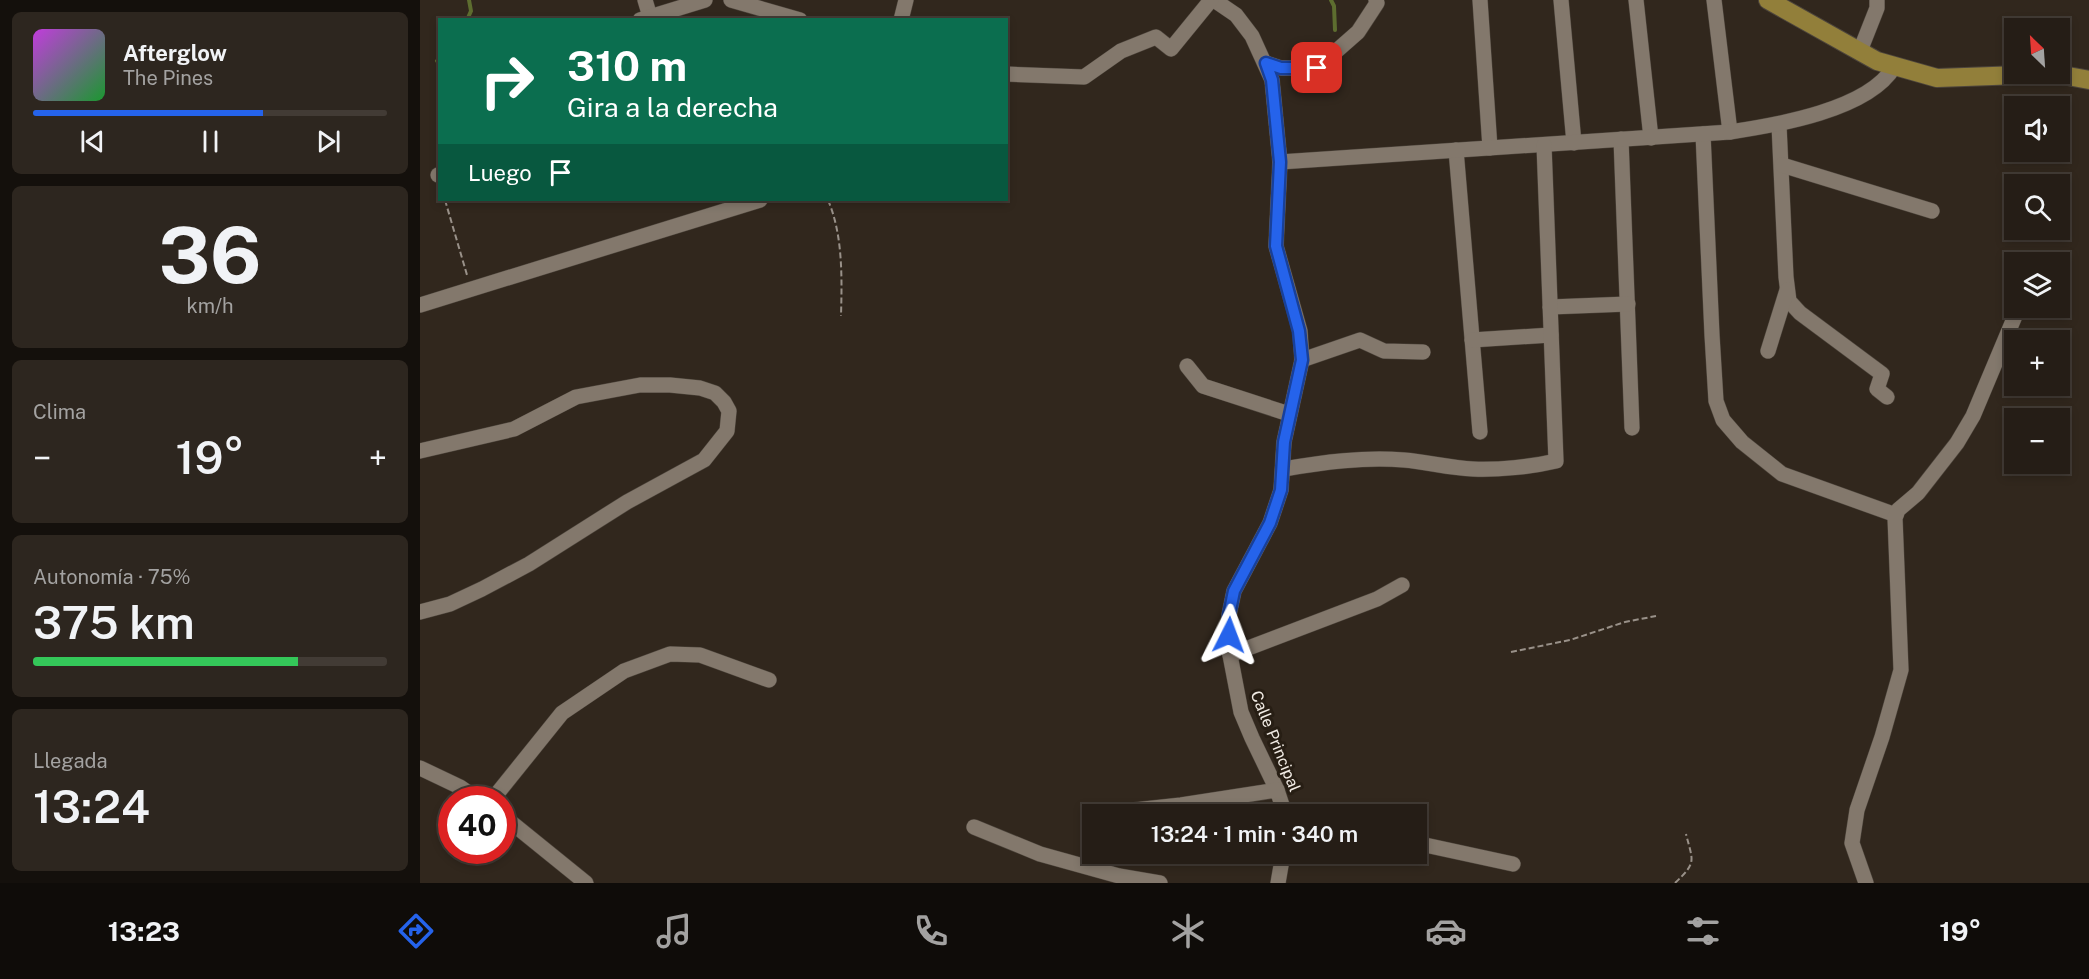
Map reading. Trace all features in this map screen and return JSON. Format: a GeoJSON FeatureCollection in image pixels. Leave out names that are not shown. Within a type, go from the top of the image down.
{"type":"FeatureCollection","features":[{"type":"Feature","properties":{"kind":"main road"},"geometry":{"type":"LineString","coordinates":[[1768,0],[1877,61],[1894,67],[1937,78],[2004,76]]}},
{"type":"Feature","properties":{"kind":"main road"},"geometry":{"type":"LineString","coordinates":[[2070,76],[2089,80]]}},
{"type":"Feature","properties":{"kind":"street"},"geometry":{"type":"LineString","coordinates":[[645,0],[647,18]]}},
{"type":"Feature","properties":{"kind":"street"},"geometry":{"type":"LineString","coordinates":[[650,18],[705,0]]}},
{"type":"Feature","properties":{"kind":"street"},"geometry":{"type":"LineString","coordinates":[[731,0],[793,18]]}},
{"type":"Feature","properties":{"kind":"street"},"geometry":{"type":"LineString","coordinates":[[902,18],[906,0]]}},
{"type":"Feature","properties":{"kind":"street"},"geometry":{"type":"LineString","coordinates":[[1008,74],[1084,77],[1121,51],[1156,37],[1171,49],[1213,0]]}},
{"type":"Feature","properties":{"kind":"street","name":"Calle Principal"},"geometry":{"type":"LineString","coordinates":[[1213,0],[1236,15],[1252,36],[1272,80],[1280,162],[1276,246],[1299,331],[1302,360],[1284,442],[1281,490],[1270,523],[1234,591],[1229,615],[1230,656],[1241,712],[1282,804]]}},
{"type":"Feature","properties":{"kind":"street"},"geometry":{"type":"LineString","coordinates":[[1266,63],[1281,68],[1317,68],[1358,32],[1377,3],[1376,0]]}},
{"type":"Feature","properties":{"kind":"street"},"geometry":{"type":"LineString","coordinates":[[1480,0],[1490,148]]}},
{"type":"Feature","properties":{"kind":"street"},"geometry":{"type":"LineString","coordinates":[[1561,0],[1574,143]]}},
{"type":"Feature","properties":{"kind":"street"},"geometry":{"type":"LineString","coordinates":[[1636,0],[1651,138]]}},
{"type":"Feature","properties":{"kind":"street"},"geometry":{"type":"LineString","coordinates":[[1714,0],[1730,132]]}},
{"type":"Feature","properties":{"kind":"street"},"geometry":{"type":"LineString","coordinates":[[1860,51],[1877,8],[1876,0]]}},
{"type":"Feature","properties":{"kind":"street"},"geometry":{"type":"LineString","coordinates":[[1280,162],[1651,138],[1730,132],[1779,125],[1833,108],[1875,88],[1885,80],[1894,67]]}},
{"type":"Feature","properties":{"kind":"street"},"geometry":{"type":"LineString","coordinates":[[1779,125],[1789,301],[1800,314],[1882,374],[1877,389],[1887,397]]}},
{"type":"Feature","properties":{"kind":"street"},"geometry":{"type":"LineString","coordinates":[[1703,134],[1716,401],[1723,420],[1742,442],[1782,474],[1896,515]]}},
{"type":"Feature","properties":{"kind":"street"},"geometry":{"type":"LineString","coordinates":[[1621,139],[1632,428]]}},
{"type":"Feature","properties":{"kind":"street"},"geometry":{"type":"LineString","coordinates":[[1284,469],[1327,461],[1361,459],[1403,460],[1473,469],[1542,464],[1556,460],[1544,145]]}},
{"type":"Feature","properties":{"kind":"street"},"geometry":{"type":"LineString","coordinates":[[1456,150],[1480,432]]}},
{"type":"Feature","properties":{"kind":"street"},"geometry":{"type":"LineString","coordinates":[[1782,165],[1932,211]]}},
{"type":"Feature","properties":{"kind":"street"},"geometry":{"type":"LineString","coordinates":[[420,305],[712,207],[753,201]]}},
{"type":"Feature","properties":{"kind":"street"},"geometry":{"type":"LineString","coordinates":[[1768,351],[1787,290]]}},
{"type":"Feature","properties":{"kind":"street"},"geometry":{"type":"LineString","coordinates":[[1550,307],[1628,304]]}},
{"type":"Feature","properties":{"kind":"street"},"geometry":{"type":"LineString","coordinates":[[1866,883],[1852,843],[1857,810],[1882,737],[1901,670],[1896,515],[1898,510],[1918,493],[1957,443],[1973,416],[2014,318]]}},
{"type":"Feature","properties":{"kind":"street"},"geometry":{"type":"LineString","coordinates":[[1472,340],[1551,335]]}},
{"type":"Feature","properties":{"kind":"street"},"geometry":{"type":"LineString","coordinates":[[1302,360],[1360,340],[1384,351],[1423,352]]}},
{"type":"Feature","properties":{"kind":"street"},"geometry":{"type":"LineString","coordinates":[[1187,366],[1203,386],[1289,414]]}},
{"type":"Feature","properties":{"kind":"street"},"geometry":{"type":"LineString","coordinates":[[420,451],[514,429],[576,397],[640,386],[670,385],[700,388],[715,393],[729,411],[727,431],[704,460],[627,502],[529,564],[450,604],[420,612]]}},
{"type":"Feature","properties":{"kind":"street"},"geometry":{"type":"LineString","coordinates":[[1230,656],[1377,599],[1402,585]]}},
{"type":"Feature","properties":{"kind":"street"},"geometry":{"type":"LineString","coordinates":[[503,786],[562,713],[624,671],[670,654],[700,656],[769,680]]}},
{"type":"Feature","properties":{"kind":"street"},"geometry":{"type":"LineString","coordinates":[[420,768],[458,786]]}},
{"type":"Feature","properties":{"kind":"street"},"geometry":{"type":"LineString","coordinates":[[1186,804],[1277,790]]}},
{"type":"Feature","properties":{"kind":"street"},"geometry":{"type":"LineString","coordinates":[[516,826],[586,883]]}},
{"type":"Feature","properties":{"kind":"street"},"geometry":{"type":"LineString","coordinates":[[974,827],[1040,854],[1119,876],[1160,883]]}},
{"type":"Feature","properties":{"kind":"street"},"geometry":{"type":"LineString","coordinates":[[1427,845],[1513,864]]}},
{"type":"Feature","properties":{"kind":"street"},"geometry":{"type":"LineString","coordinates":[[1278,883],[1281,864]]}},
{"type":"Feature","properties":{"kind":"path"},"geometry":{"type":"LineString","coordinates":[[445,201],[472,289]]}},
{"type":"Feature","properties":{"kind":"path"},"geometry":{"type":"LineString","coordinates":[[828,201],[838,235],[842,285],[841,316]]}},
{"type":"Feature","properties":{"kind":"path"},"geometry":{"type":"LineString","coordinates":[[1511,652],[1569,640],[1625,622],[1656,616]]}},
{"type":"Feature","properties":{"kind":"path"},"geometry":{"type":"LineString","coordinates":[[1675,883],[1690,869],[1693,860],[1686,834]]}},
{"type":"Feature","properties":{"kind":"waterway"},"geometry":{"type":"LineString","coordinates":[[468,18],[471,11],[469,0]]}},
{"type":"Feature","properties":{"kind":"waterway"},"geometry":{"type":"LineString","coordinates":[[1331,0],[1334,6],[1335,30]]}},
{"type":"Feature","properties":{"kind":"route"},"geometry":{"type":"LineString","coordinates":[[1229,635],[1229,615],[1234,591],[1270,523],[1281,490],[1284,442],[1302,360],[1299,331],[1276,246],[1280,162],[1272,80],[1266,63],[1281,68],[1317,68]]}}]}
